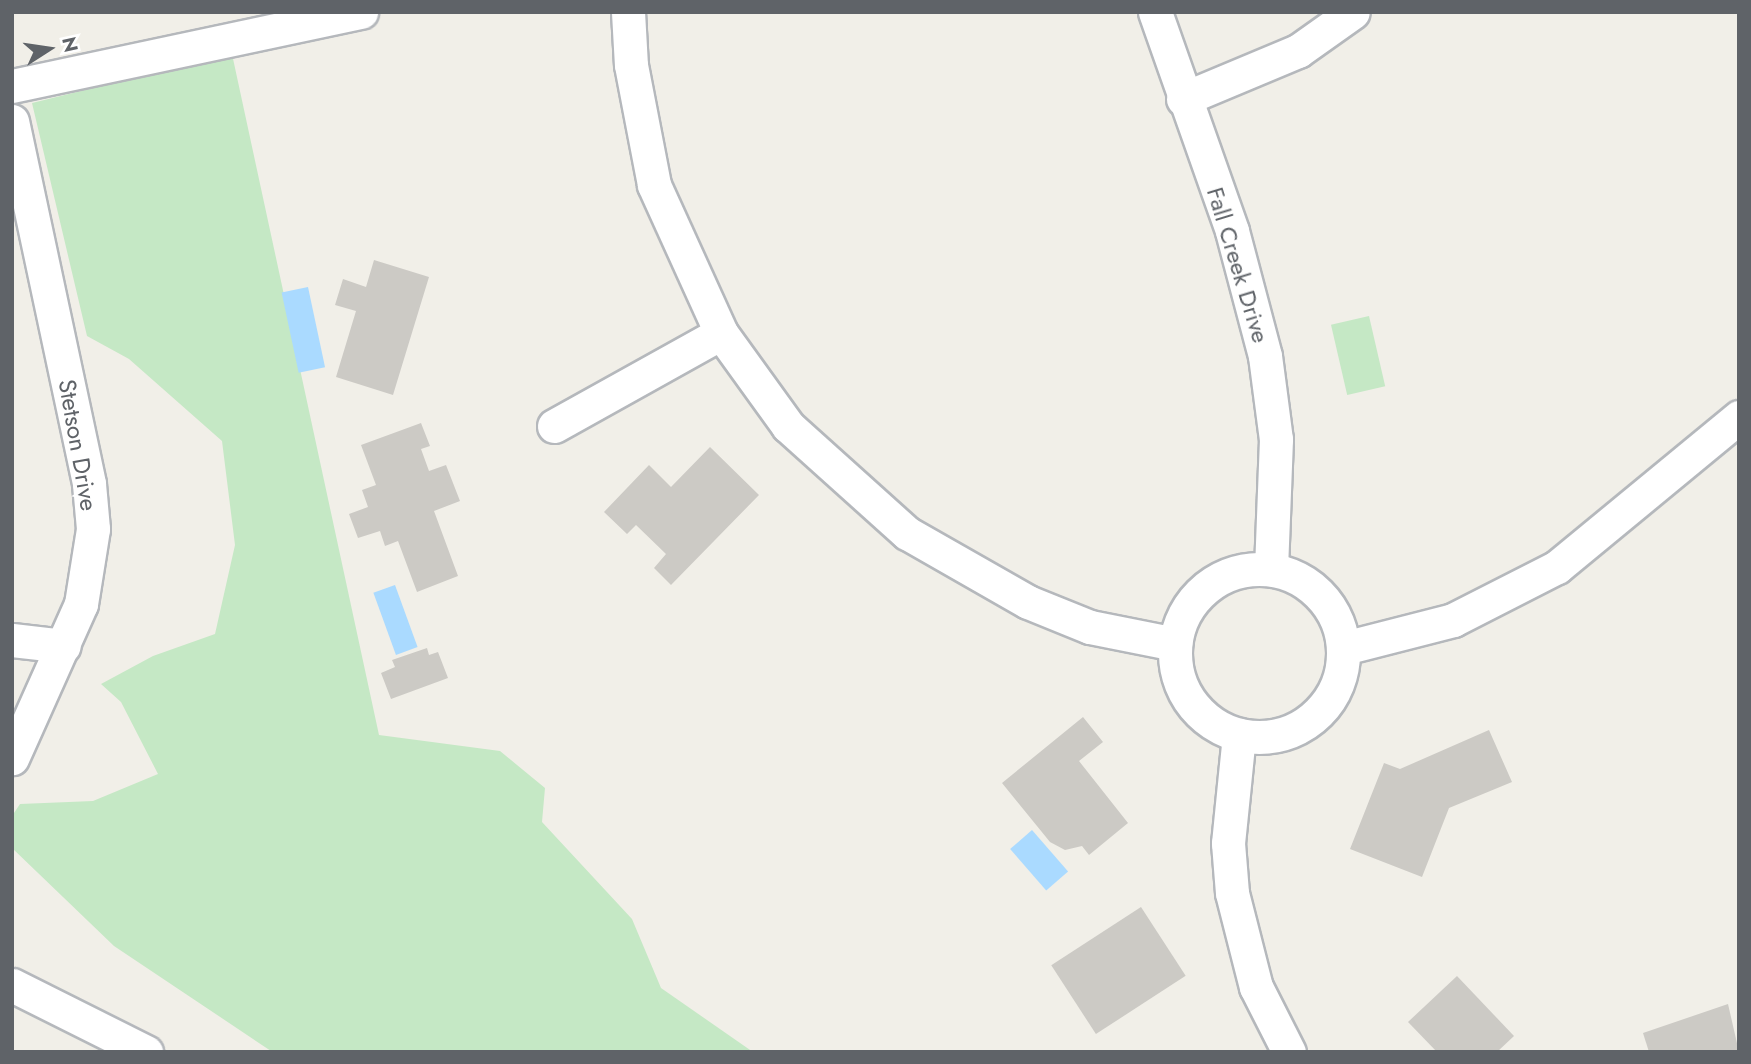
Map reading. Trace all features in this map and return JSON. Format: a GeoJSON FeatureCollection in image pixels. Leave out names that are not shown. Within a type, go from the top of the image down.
{"type":"FeatureCollection","features":[{"type":"Feature","properties":{"kind":"street"},"geometry":{"type":"LineString","coordinates":[[12,86],[361,12]]}},
{"type":"Feature","properties":{"kind":"street"},"geometry":{"type":"LineString","coordinates":[[628,12],[631,65],[654,185],[721,333],[788,426],[906,533],[1028,602],[1090,627],[1175,644]]}},
{"type":"Feature","properties":{"kind":"street","name":"Fall Creek Drive"},"geometry":{"type":"LineString","coordinates":[[1155,12],[1183,99],[1232,231],[1265,356],[1276,439],[1270,569]]}},
{"type":"Feature","properties":{"kind":"street"},"geometry":{"type":"LineString","coordinates":[[1183,99],[1298,51],[1353,12]]}},
{"type":"Feature","properties":{"kind":"street","name":"Stetson Drive"},"geometry":{"type":"LineString","coordinates":[[12,121],[89,484],[93,529],[89,575],[64,646],[12,758]]}},
{"type":"Feature","properties":{"kind":"street"},"geometry":{"type":"LineString","coordinates":[[554,426],[721,333]]}},
{"type":"Feature","properties":{"kind":"street"},"geometry":{"type":"LineString","coordinates":[[1344,648],[1453,620],[1557,567],[1739,417]]}},
{"type":"Feature","properties":{"kind":"street"},"geometry":{"type":"LineString","coordinates":[[1270,569],[1298,578],[1322,596],[1337,620],[1344,648],[1331,699],[1313,719],[1290,732],[1239,735],[1198,711],[1176,668],[1175,644],[1182,618],[1197,595],[1244,570],[1270,569]]}},
{"type":"Feature","properties":{"kind":"street"},"geometry":{"type":"LineString","coordinates":[[12,640],[64,646]]}},
{"type":"Feature","properties":{"kind":"street"},"geometry":{"type":"LineString","coordinates":[[1239,735],[1228,843],[1232,893],[1256,987],[1289,1052]]}},
{"type":"Feature","properties":{"kind":"street"},"geometry":{"type":"LineString","coordinates":[[12,985],[146,1052]]}},
{"type":"Feature","properties":{"kind":"green space"},"geometry":{"type":"Polygon","coordinates":[[[232,54],[379,735],[500,751],[545,788],[542,822],[632,919],[661,988],[753,1052],[271,1051],[114,946],[12,848],[12,816],[20,804],[93,801],[158,774],[121,702],[101,684],[153,656],[215,634],[235,545],[222,441],[129,359],[87,336],[32,103],[232,54]]]}},
{"type":"Feature","properties":{"kind":"green space"},"geometry":{"type":"Polygon","coordinates":[[[1369,316],[1385,386],[1347,395],[1331,325],[1369,316]]]}},
{"type":"Feature","properties":{"kind":"water"},"geometry":{"type":"Polygon","coordinates":[[[308,287],[325,367],[299,373],[282,293],[308,287]]]}},
{"type":"Feature","properties":{"kind":"water"},"geometry":{"type":"Polygon","coordinates":[[[395,585],[418,647],[396,655],[373,593],[395,585]]]}},
{"type":"Feature","properties":{"kind":"water"},"geometry":{"type":"Polygon","coordinates":[[[1032,830],[1068,872],[1046,891],[1010,849],[1032,830]]]}},
{"type":"Feature","properties":{"kind":"building"},"geometry":{"type":"Polygon","coordinates":[[[374,260],[429,277],[393,395],[336,377],[356,311],[335,305],[343,279],[366,287],[374,260]]]}},
{"type":"Feature","properties":{"kind":"building"},"geometry":{"type":"Polygon","coordinates":[[[421,423],[430,446],[421,449],[429,471],[446,465],[460,501],[434,511],[458,576],[417,592],[398,541],[385,546],[380,531],[358,538],[349,514],[368,507],[362,490],[376,485],[361,445],[421,423]]]}},
{"type":"Feature","properties":{"kind":"building"},"geometry":{"type":"Polygon","coordinates":[[[710,447],[759,495],[671,585],[654,568],[666,554],[636,525],[627,534],[604,512],[649,465],[671,487],[710,447]]]}},
{"type":"Feature","properties":{"kind":"building"},"geometry":{"type":"Polygon","coordinates":[[[427,648],[429,655],[438,652],[448,678],[391,699],[381,673],[395,667],[392,660],[427,648]]]}},
{"type":"Feature","properties":{"kind":"building"},"geometry":{"type":"Polygon","coordinates":[[[1083,717],[1103,742],[1079,761],[1128,823],[1089,855],[1082,846],[1065,850],[1050,842],[1002,783],[1083,717]]]}},
{"type":"Feature","properties":{"kind":"building"},"geometry":{"type":"Polygon","coordinates":[[[1489,730],[1512,782],[1449,808],[1422,877],[1350,849],[1384,763],[1400,769],[1489,730]]]}},
{"type":"Feature","properties":{"kind":"building"},"geometry":{"type":"Polygon","coordinates":[[[1141,907],[1186,976],[1096,1034],[1051,965],[1141,907]]]}},
{"type":"Feature","properties":{"kind":"building"},"geometry":{"type":"Polygon","coordinates":[[[1457,976],[1514,1036],[1497,1052],[1437,1052],[1408,1022],[1457,976]]]}},
{"type":"Feature","properties":{"kind":"building"},"geometry":{"type":"Polygon","coordinates":[[[1728,1004],[1739,1052],[1649,1052],[1643,1033],[1728,1004]]]}}]}
